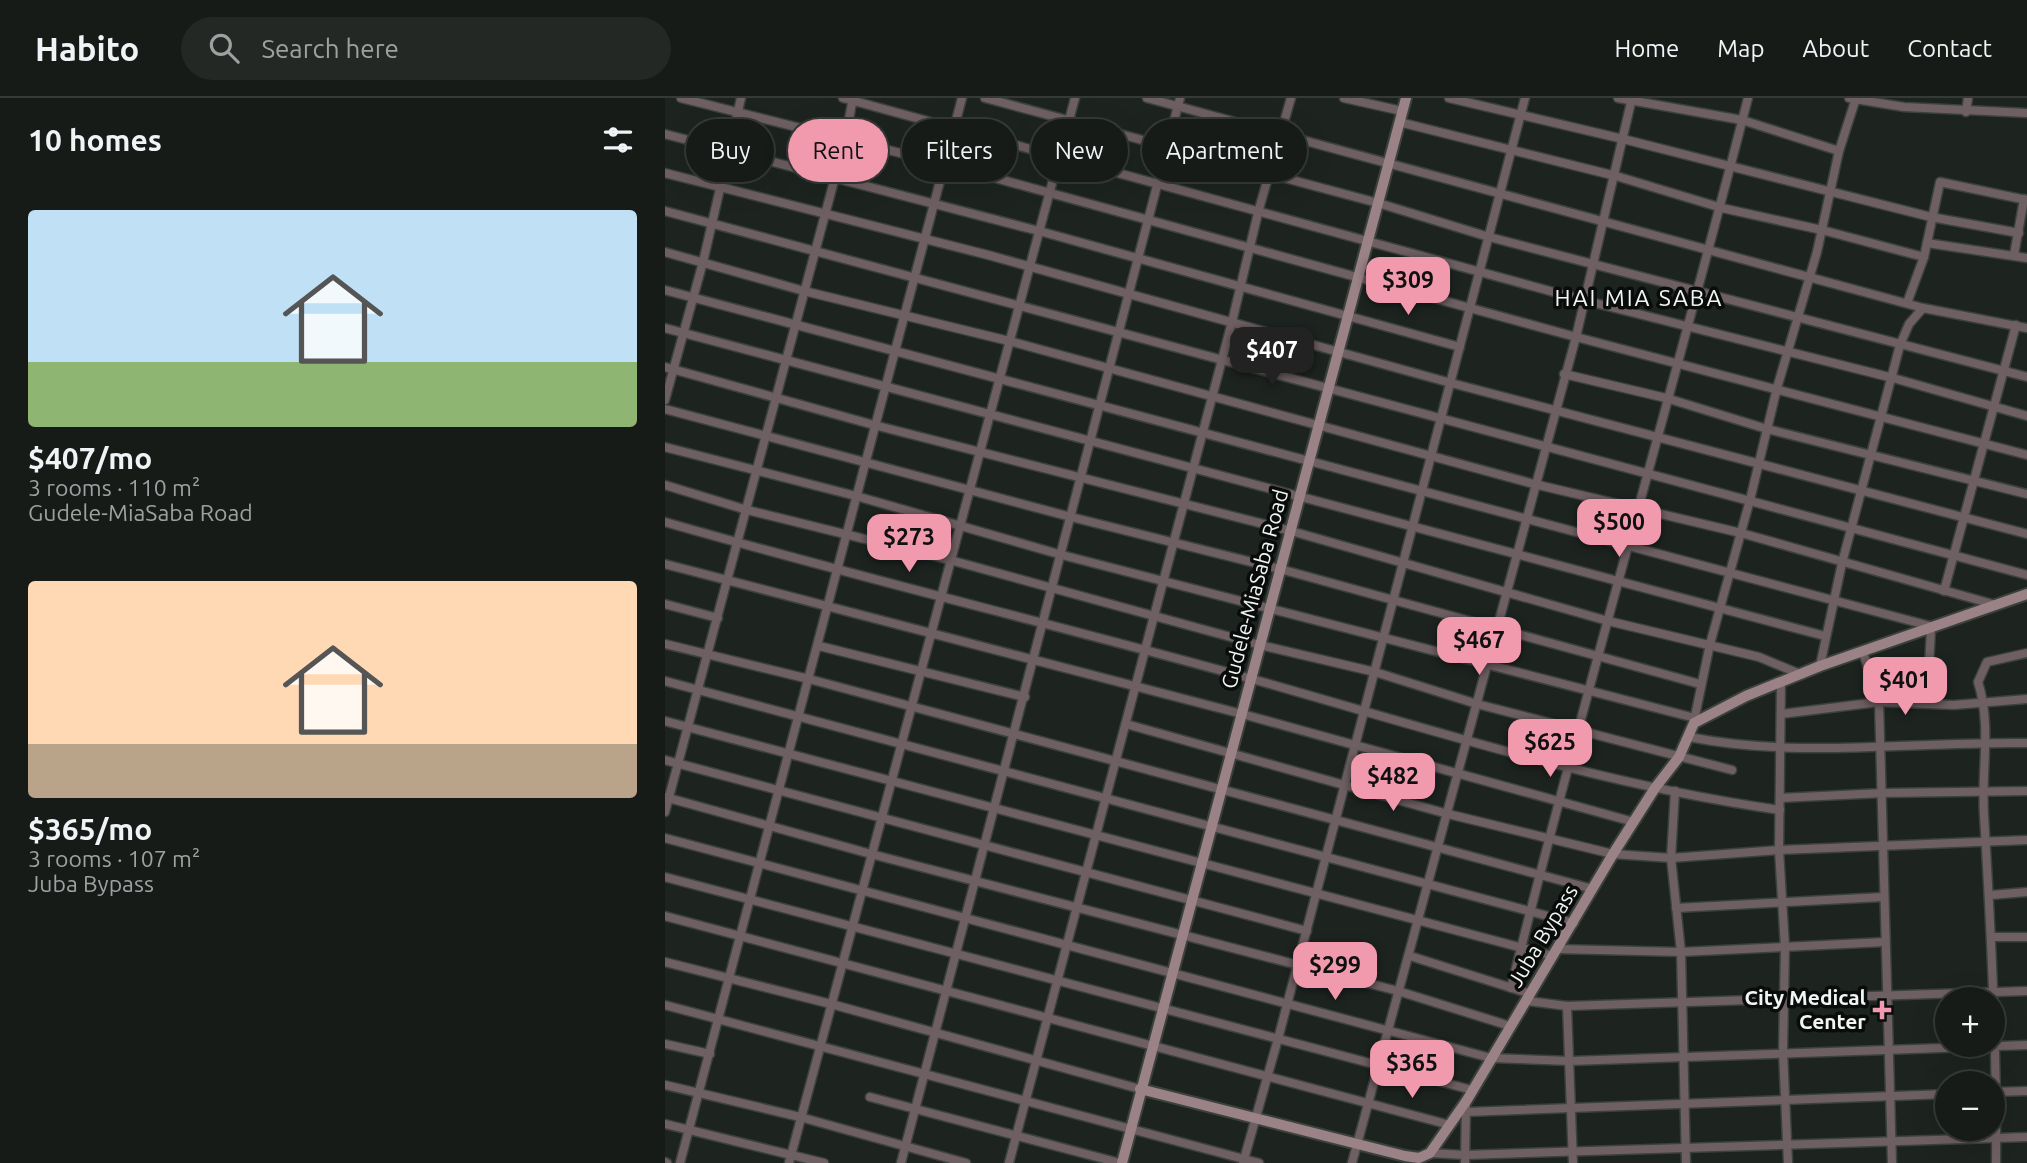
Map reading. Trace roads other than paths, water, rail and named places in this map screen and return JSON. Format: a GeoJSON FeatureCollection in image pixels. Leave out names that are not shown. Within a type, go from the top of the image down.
{"type":"FeatureCollection","features":[{"type":"Feature","properties":{"kind":"main road","name":"Gudele-MiaSaba Road"},"geometry":{"type":"LineString","coordinates":[[1140,1089],[1406,98]]}},
{"type":"Feature","properties":{"kind":"main road"},"geometry":{"type":"LineString","coordinates":[[1694,720],[1820,666],[1934,629],[2027,594]]}},
{"type":"Feature","properties":{"kind":"main road","name":"Juba Bypass"},"geometry":{"type":"LineString","coordinates":[[1430,1153],[1468,1101],[1613,855],[1655,788],[1679,757],[1694,720]]}},
{"type":"Feature","properties":{"kind":"main road"},"geometry":{"type":"LineString","coordinates":[[1121,1163],[1140,1089],[1357,1142],[1418,1161],[1430,1153]]}},
{"type":"Feature","properties":{"kind":"street"},"geometry":{"type":"LineString","coordinates":[[681,98],[788,126]]}},
{"type":"Feature","properties":{"kind":"street"},"geometry":{"type":"LineString","coordinates":[[737,119],[741,98]]}},
{"type":"Feature","properties":{"kind":"street"},"geometry":{"type":"LineString","coordinates":[[957,119],[962,98]]}},
{"type":"Feature","properties":{"kind":"street"},"geometry":{"type":"LineString","coordinates":[[985,98],[1069,119],[1075,98]]}},
{"type":"Feature","properties":{"kind":"street"},"geometry":{"type":"LineString","coordinates":[[1147,98],[1179,103],[1230,119]]}},
{"type":"Feature","properties":{"kind":"street"},"geometry":{"type":"LineString","coordinates":[[1286,119],[1291,98]]}},
{"type":"Feature","properties":{"kind":"street"},"geometry":{"type":"LineString","coordinates":[[1345,98],[1511,152],[1616,176],[1722,208],[1822,230],[1924,257]]}},
{"type":"Feature","properties":{"kind":"street"},"geometry":{"type":"LineString","coordinates":[[1449,98],[1931,217],[2019,233]]}},
{"type":"Feature","properties":{"kind":"street"},"geometry":{"type":"LineString","coordinates":[[1243,1161],[1298,965],[1525,98]]}},
{"type":"Feature","properties":{"kind":"street"},"geometry":{"type":"LineString","coordinates":[[1618,98],[1742,120],[1839,151]]}},
{"type":"Feature","properties":{"kind":"street"},"geometry":{"type":"LineString","coordinates":[[1511,988],[1529,910],[1619,584],[1666,398],[1722,208],[1748,98]]}},
{"type":"Feature","properties":{"kind":"street"},"geometry":{"type":"LineString","coordinates":[[665,447],[856,496],[1163,582],[1384,636],[1694,720],[1710,644],[1750,500],[1777,388],[1800,317],[1853,98],[1966,112],[2027,113]]}},
{"type":"Feature","properties":{"kind":"street"},"geometry":{"type":"LineString","coordinates":[[1966,112],[1968,98]]}},
{"type":"Feature","properties":{"kind":"street"},"geometry":{"type":"LineString","coordinates":[[847,119],[849,99],[917,119]]}},
{"type":"Feature","properties":{"kind":"street"},"geometry":{"type":"LineString","coordinates":[[1352,1163],[1439,848],[1554,410],[1576,337],[1632,100]]}},
{"type":"Feature","properties":{"kind":"street"},"geometry":{"type":"LineString","coordinates":[[665,134],[686,139]]}},
{"type":"Feature","properties":{"kind":"street"},"geometry":{"type":"LineString","coordinates":[[1307,142],[1923,308],[2027,328]]}},
{"type":"Feature","properties":{"kind":"street"},"geometry":{"type":"LineString","coordinates":[[665,173],[1029,267],[1129,296],[1339,350],[1451,383],[2027,534]]}},
{"type":"Feature","properties":{"kind":"street"},"geometry":{"type":"LineString","coordinates":[[1128,175],[1584,300],[2027,416]]}},
{"type":"Feature","properties":{"kind":"street"},"geometry":{"type":"LineString","coordinates":[[1907,303],[1924,257],[1940,181],[2026,199],[2014,255]]}},
{"type":"Feature","properties":{"kind":"street"},"geometry":{"type":"LineString","coordinates":[[665,400],[669,368],[703,262],[721,182]]}},
{"type":"Feature","properties":{"kind":"street"},"geometry":{"type":"LineString","coordinates":[[665,812],[834,182]]}},
{"type":"Feature","properties":{"kind":"street"},"geometry":{"type":"LineString","coordinates":[[854,182],[1460,347]]}},
{"type":"Feature","properties":{"kind":"street"},"geometry":{"type":"LineString","coordinates":[[680,1163],[731,980],[798,716],[819,646],[883,388],[940,182]]}},
{"type":"Feature","properties":{"kind":"street"},"geometry":{"type":"LineString","coordinates":[[1009,182],[1576,337],[2027,455]]}},
{"type":"Feature","properties":{"kind":"street"},"geometry":{"type":"LineString","coordinates":[[789,1163],[1052,182]]}},
{"type":"Feature","properties":{"kind":"street"},"geometry":{"type":"LineString","coordinates":[[1009,1163],[1233,322],[1267,182]]}},
{"type":"Feature","properties":{"kind":"street"},"geometry":{"type":"LineString","coordinates":[[1299,182],[1489,237],[2027,377]]}},
{"type":"Feature","properties":{"kind":"street"},"geometry":{"type":"LineString","coordinates":[[901,1163],[958,955],[1158,183]]}},
{"type":"Feature","properties":{"kind":"street"},"geometry":{"type":"LineString","coordinates":[[665,211],[1954,553],[2027,575]]}},
{"type":"Feature","properties":{"kind":"street"},"geometry":{"type":"LineString","coordinates":[[1927,243],[2027,258]]}},
{"type":"Feature","properties":{"kind":"street"},"geometry":{"type":"LineString","coordinates":[[665,252],[804,291],[1009,341],[1534,484],[1741,533],[1944,592],[1996,604]]}},
{"type":"Feature","properties":{"kind":"street"},"geometry":{"type":"LineString","coordinates":[[665,290],[894,349],[1934,629],[1929,666],[1914,703]]}},
{"type":"Feature","properties":{"kind":"street"},"geometry":{"type":"LineString","coordinates":[[1820,666],[1842,563],[1900,345],[1909,324],[1923,308]]}},
{"type":"Feature","properties":{"kind":"street"},"geometry":{"type":"LineString","coordinates":[[1944,592],[2016,325]]}},
{"type":"Feature","properties":{"kind":"street"},"geometry":{"type":"LineString","coordinates":[[665,328],[1619,584],[1825,636]]}},
{"type":"Feature","properties":{"kind":"street"},"geometry":{"type":"LineString","coordinates":[[669,368],[874,425],[1291,531],[1608,621],[1759,657],[1801,675]]}},
{"type":"Feature","properties":{"kind":"street"},"geometry":{"type":"LineString","coordinates":[[1564,374],[1666,398],[1767,429],[2027,494]]}},
{"type":"Feature","properties":{"kind":"street"},"geometry":{"type":"LineString","coordinates":[[665,409],[1496,626],[1700,684]]}},
{"type":"Feature","properties":{"kind":"street"},"geometry":{"type":"LineString","coordinates":[[665,485],[747,510],[950,560],[1260,645],[1375,672],[1476,704],[1732,770]]}},
{"type":"Feature","properties":{"kind":"street"},"geometry":{"type":"LineString","coordinates":[[665,522],[1252,679],[1467,741],[1701,799],[1780,810]]}},
{"type":"Feature","properties":{"kind":"street"},"geometry":{"type":"LineString","coordinates":[[665,564],[1242,714],[1354,748],[1634,822]]}},
{"type":"Feature","properties":{"kind":"street"},"geometry":{"type":"LineString","coordinates":[[665,604],[718,618]]}},
{"type":"Feature","properties":{"kind":"street"},"geometry":{"type":"LineString","coordinates":[[665,644],[809,679],[1593,889]]}},
{"type":"Feature","properties":{"kind":"street"},"geometry":{"type":"LineString","coordinates":[[819,646],[1025,697]]}},
{"type":"Feature","properties":{"kind":"street"},"geometry":{"type":"LineString","coordinates":[[1863,652],[1879,702],[1883,793],[1882,897],[1889,998],[1892,1163]]}},
{"type":"Feature","properties":{"kind":"street"},"geometry":{"type":"LineString","coordinates":[[1993,987],[1983,790],[1985,704],[1978,682],[1985,664],[2027,653]]}},
{"type":"Feature","properties":{"kind":"street"},"geometry":{"type":"LineString","coordinates":[[665,681],[1574,923]]}},
{"type":"Feature","properties":{"kind":"street"},"geometry":{"type":"LineString","coordinates":[[1781,682],[1779,849],[1785,947],[1783,1051],[1789,1163]]}},
{"type":"Feature","properties":{"kind":"street"},"geometry":{"type":"LineString","coordinates":[[1781,713],[1879,702],[1985,704],[2027,699]]}},
{"type":"Feature","properties":{"kind":"street"},"geometry":{"type":"LineString","coordinates":[[665,721],[1521,948],[1555,953],[1681,952],[1885,942]]}},
{"type":"Feature","properties":{"kind":"street"},"geometry":{"type":"LineString","coordinates":[[1126,724],[1448,814],[1613,855],[1671,858],[1779,849],[2027,840]]}},
{"type":"Feature","properties":{"kind":"street"},"geometry":{"type":"LineString","coordinates":[[1689,737],[1724,745],[1781,748],[2027,743]]}},
{"type":"Feature","properties":{"kind":"street"},"geometry":{"type":"LineString","coordinates":[[665,760],[1307,931]]}},
{"type":"Feature","properties":{"kind":"street"},"geometry":{"type":"LineString","coordinates":[[1780,798],[1983,790],[2027,791]]}},
{"type":"Feature","properties":{"kind":"street"},"geometry":{"type":"LineString","coordinates":[[1675,792],[1671,858],[1681,952],[1685,1163]]}},
{"type":"Feature","properties":{"kind":"street"},"geometry":{"type":"LineString","coordinates":[[667,797],[871,854],[1398,991],[1510,1026]]}},
{"type":"Feature","properties":{"kind":"street"},"geometry":{"type":"LineString","coordinates":[[665,838],[1491,1058],[1570,1061],[1935,1047]]}},
{"type":"Feature","properties":{"kind":"street"},"geometry":{"type":"LineString","coordinates":[[665,877],[1378,1066],[1468,1101],[1572,1107],[1935,1094]]}},
{"type":"Feature","properties":{"kind":"street"},"geometry":{"type":"LineString","coordinates":[[1990,895],[2027,892]]}},
{"type":"Feature","properties":{"kind":"street"},"geometry":{"type":"LineString","coordinates":[[1676,908],[1882,897]]}},
{"type":"Feature","properties":{"kind":"street"},"geometry":{"type":"LineString","coordinates":[[665,916],[1450,1125]]}},
{"type":"Feature","properties":{"kind":"street"},"geometry":{"type":"LineString","coordinates":[[1991,937],[2027,937]]}},
{"type":"Feature","properties":{"kind":"street"},"geometry":{"type":"LineString","coordinates":[[1410,956],[1511,988],[1529,997],[1567,1006],[1935,995]]}},
{"type":"Feature","properties":{"kind":"street"},"geometry":{"type":"LineString","coordinates":[[665,962],[831,1004],[1140,1089]]}},
{"type":"Feature","properties":{"kind":"street"},"geometry":{"type":"LineString","coordinates":[[2005,991],[2027,991]]}},
{"type":"Feature","properties":{"kind":"street"},"geometry":{"type":"LineString","coordinates":[[665,1005],[820,1045],[924,1076],[1026,1100],[1243,1161],[1259,1163]]}},
{"type":"Feature","properties":{"kind":"street"},"geometry":{"type":"LineString","coordinates":[[1567,1006],[1573,1163]]}},
{"type":"Feature","properties":{"kind":"street"},"geometry":{"type":"LineString","coordinates":[[665,1044],[710,1054]]}},
{"type":"Feature","properties":{"kind":"street"},"geometry":{"type":"LineString","coordinates":[[2005,1045],[2027,1045]]}},
{"type":"Feature","properties":{"kind":"street"},"geometry":{"type":"LineString","coordinates":[[665,1085],[800,1117],[966,1163]]}},
{"type":"Feature","properties":{"kind":"street"},"geometry":{"type":"LineString","coordinates":[[2005,1092],[2027,1091]]}},
{"type":"Feature","properties":{"kind":"street"},"geometry":{"type":"LineString","coordinates":[[870,1097],[1121,1163]]}},
{"type":"Feature","properties":{"kind":"street"},"geometry":{"type":"LineString","coordinates":[[1465,1159],[1468,1101]]}},
{"type":"Feature","properties":{"kind":"street"},"geometry":{"type":"LineString","coordinates":[[665,1124],[824,1163]]}},
{"type":"Feature","properties":{"kind":"street"},"geometry":{"type":"LineString","coordinates":[[2005,1138],[2027,1137]]}},
{"type":"Feature","properties":{"kind":"street"},"geometry":{"type":"LineString","coordinates":[[1430,1153],[1465,1159],[1573,1152],[1935,1140]]}},
{"type":"Feature","properties":{"kind":"street"},"geometry":{"type":"LineString","coordinates":[[1996,1141],[1996,1163]]}},
{"type":"Feature","properties":{"kind":"place","name":"City Medical Center"},"geometry":{"type":"Point","coordinates":[1882,1010]}},
{"type":"Feature","properties":{"kind":"district","name":"HAI MIA SABA"},"geometry":{"type":"Point","coordinates":[1639,298]}}]}
